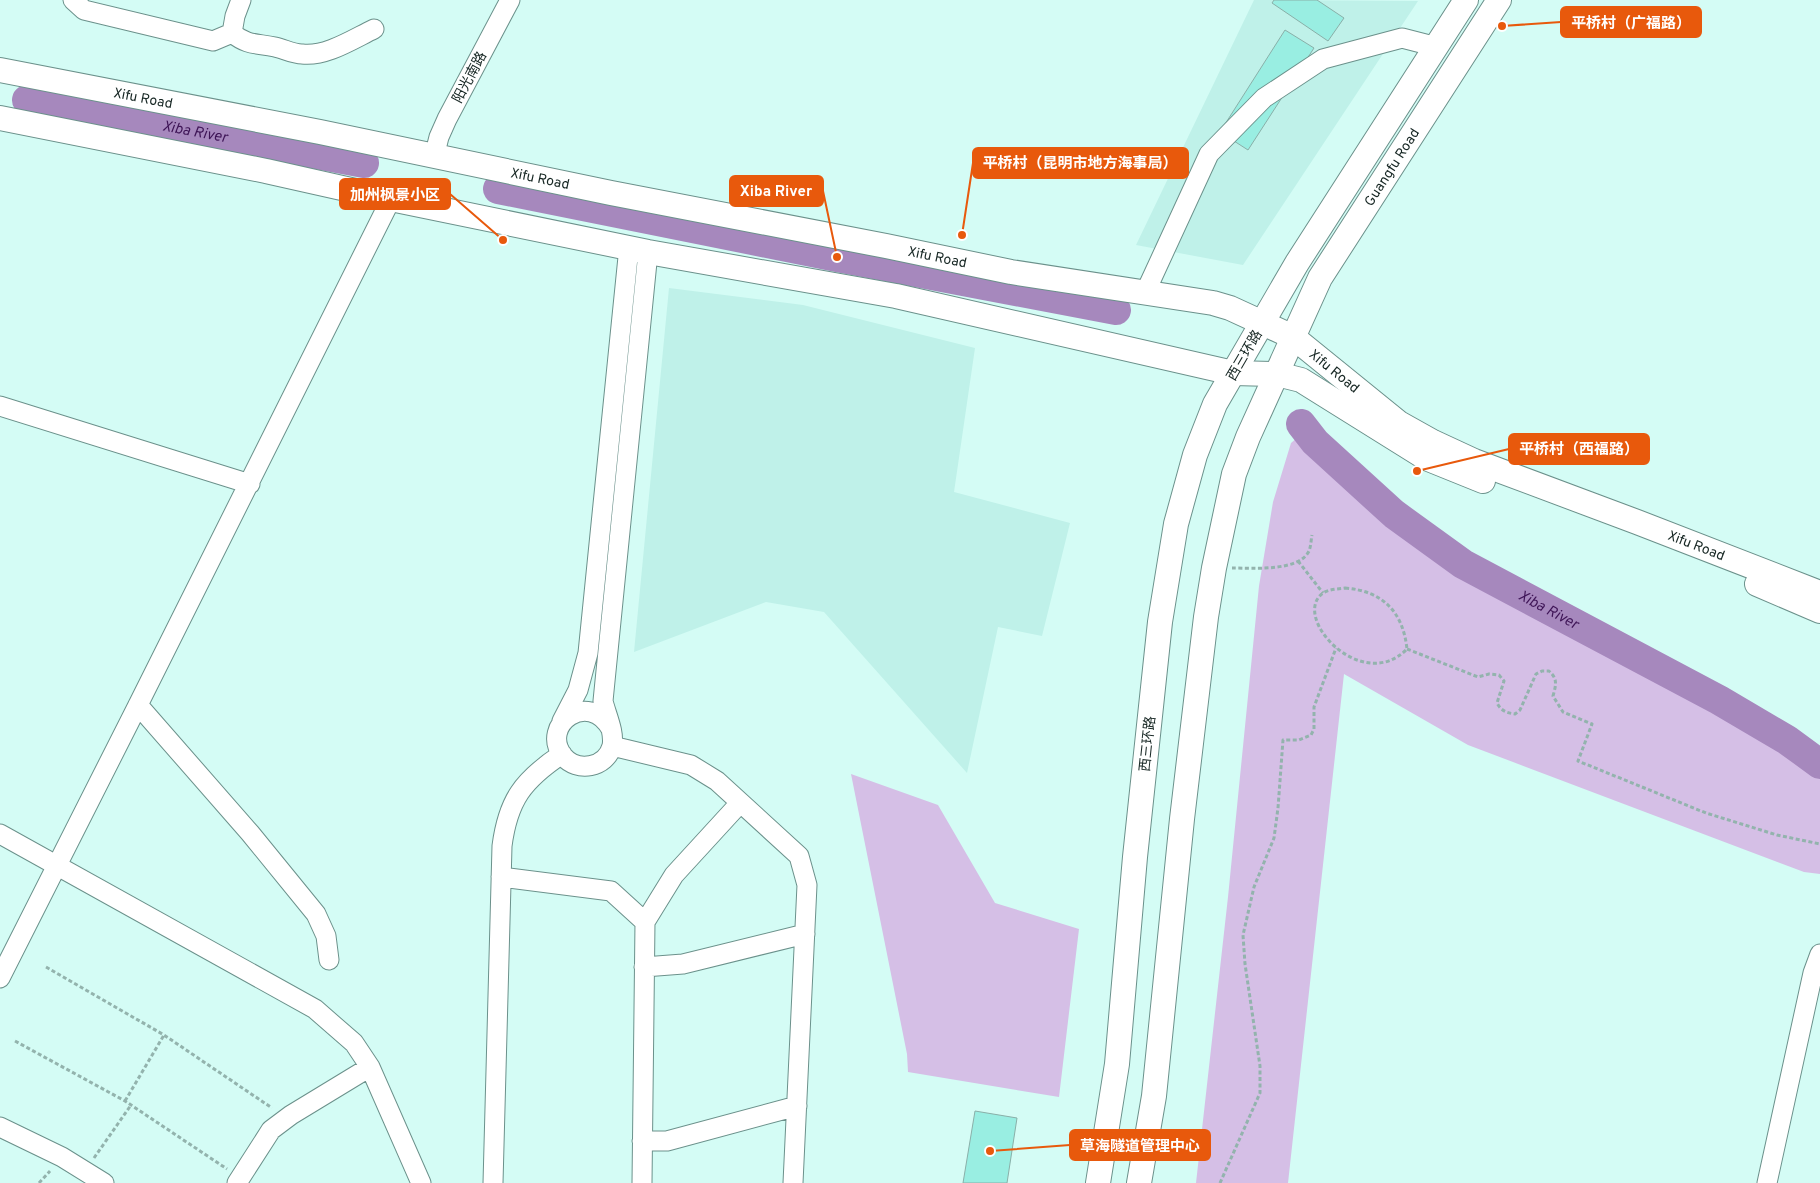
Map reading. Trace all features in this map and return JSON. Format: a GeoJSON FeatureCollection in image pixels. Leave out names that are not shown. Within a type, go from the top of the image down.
{"type":"FeatureCollection","features":[{"type":"Feature","properties":{"kind":"main road","name":"Guangfu Road"},"geometry":{"type":"LineString","coordinates":[[1262,323],[1466,0]]}},
{"type":"Feature","properties":{"kind":"main road","name":"Guangfu Road"},"geometry":{"type":"LineString","coordinates":[[1277,374],[1320,278],[1499,0]]}},
{"type":"Feature","properties":{"kind":"main road","name":"Xifu Road"},"geometry":{"type":"LineString","coordinates":[[0,70],[320,132],[621,195],[1011,272],[1213,303],[1230,308],[1294,337],[1399,423],[1433,442],[1474,461],[1820,593]]}},
{"type":"Feature","properties":{"kind":"main road","name":"Xifu Road"},"geometry":{"type":"LineString","coordinates":[[0,118],[256,169],[639,250],[896,296],[1233,373],[1277,374],[1301,380],[1436,463],[1770,589],[1820,611]]}},
{"type":"Feature","properties":{"kind":"main road"},"geometry":{"type":"LineString","coordinates":[[1230,308],[1261,298],[1289,278]]}},
{"type":"Feature","properties":{"kind":"main road","name":"西三环路"},"geometry":{"type":"LineString","coordinates":[[1098,1183],[1117,1064],[1134,857],[1160,622],[1176,524],[1202,438],[1215,404],[1262,323]]}},
{"type":"Feature","properties":{"kind":"main road"},"geometry":{"type":"LineString","coordinates":[[1139,1183],[1154,1096],[1182,819],[1206,617],[1214,568],[1234,474],[1248,437],[1277,374]]}},
{"type":"Feature","properties":{"kind":"street"},"geometry":{"type":"LineString","coordinates":[[73,0],[84,10],[213,41],[232,33]]}},
{"type":"Feature","properties":{"kind":"street"},"geometry":{"type":"LineString","coordinates":[[232,33],[235,16],[241,0]]}},
{"type":"Feature","properties":{"kind":"street","name":"阳光南路"},"geometry":{"type":"LineString","coordinates":[[434,157],[447,119],[510,0]]}},
{"type":"Feature","properties":{"kind":"street"},"geometry":{"type":"LineString","coordinates":[[232,33],[243,42],[276,47],[301,54],[315,54],[374,29]]}},
{"type":"Feature","properties":{"kind":"street"},"geometry":{"type":"LineString","coordinates":[[1145,293],[1209,154],[1264,98],[1322,60],[1402,38],[1437,47]]}},
{"type":"Feature","properties":{"kind":"street"},"geometry":{"type":"LineString","coordinates":[[0,978],[250,484],[391,199]]}},
{"type":"Feature","properties":{"kind":"street"},"geometry":{"type":"LineString","coordinates":[[639,250],[603,701],[611,738],[604,760],[588,766],[573,764],[562,754],[557,740],[561,725],[578,690],[588,653],[639,250]]}},
{"type":"Feature","properties":{"kind":"street"},"geometry":{"type":"LineString","coordinates":[[0,406],[250,484]]}},
{"type":"Feature","properties":{"kind":"street"},"geometry":{"type":"LineString","coordinates":[[138,705],[250,833],[316,914],[326,936],[329,960]]}},
{"type":"Feature","properties":{"kind":"street"},"geometry":{"type":"LineString","coordinates":[[561,725],[572,714],[587,711],[602,717],[611,738],[691,765],[717,781],[798,856],[807,885],[793,1183]]}},
{"type":"Feature","properties":{"kind":"street"},"geometry":{"type":"LineString","coordinates":[[493,1183],[502,846],[505,823],[514,801],[528,782],[545,765],[562,754]]}},
{"type":"Feature","properties":{"kind":"street"},"geometry":{"type":"LineString","coordinates":[[642,1183],[645,922],[674,875],[740,802]]}},
{"type":"Feature","properties":{"kind":"street"},"geometry":{"type":"LineString","coordinates":[[0,834],[315,1009],[354,1043],[370,1067],[421,1183]]}},
{"type":"Feature","properties":{"kind":"street"},"geometry":{"type":"LineString","coordinates":[[501,877],[611,891],[645,922]]}},
{"type":"Feature","properties":{"kind":"street"},"geometry":{"type":"LineString","coordinates":[[644,967],[683,964],[805,934]]}},
{"type":"Feature","properties":{"kind":"street"},"geometry":{"type":"LineString","coordinates":[[1767,1183],[1813,973],[1820,954]]}},
{"type":"Feature","properties":{"kind":"street"},"geometry":{"type":"LineString","coordinates":[[238,1180],[271,1130],[287,1118],[370,1067]]}},
{"type":"Feature","properties":{"kind":"street"},"geometry":{"type":"LineString","coordinates":[[642,1141],[667,1141],[797,1106]]}},
{"type":"Feature","properties":{"kind":"street"},"geometry":{"type":"LineString","coordinates":[[0,1127],[62,1157],[104,1183]]}},
{"type":"Feature","properties":{"kind":"path"},"geometry":{"type":"LineString","coordinates":[[1214,568],[1285,567],[1298,561],[1309,552],[1312,535]]}},
{"type":"Feature","properties":{"kind":"path"},"geometry":{"type":"LineString","coordinates":[[1298,561],[1323,593]]}},
{"type":"Feature","properties":{"kind":"path"},"geometry":{"type":"LineString","coordinates":[[1346,588],[1363,590],[1379,598],[1397,614],[1406,636],[1407,649],[1398,657],[1376,663],[1352,658],[1336,648],[1324,636],[1315,614],[1316,603],[1323,593],[1334,589],[1346,588]]}},
{"type":"Feature","properties":{"kind":"path"},"geometry":{"type":"LineString","coordinates":[[1220,1183],[1260,1093],[1260,1066],[1245,964],[1243,935],[1254,887],[1274,838],[1283,740],[1299,740],[1311,735],[1314,729],[1314,707],[1336,648]]}},
{"type":"Feature","properties":{"kind":"path"},"geometry":{"type":"LineString","coordinates":[[1407,649],[1478,678],[1489,674],[1499,675],[1504,681],[1496,703],[1499,709],[1508,714],[1515,714],[1520,710],[1536,674],[1542,671],[1549,671],[1554,676],[1556,682],[1553,696],[1563,712],[1592,724],[1578,761],[1706,813],[1777,835],[1820,844]]}},
{"type":"Feature","properties":{"kind":"path"},"geometry":{"type":"LineString","coordinates":[[46,967],[164,1035],[287,1118]]}},
{"type":"Feature","properties":{"kind":"path"},"geometry":{"type":"LineString","coordinates":[[124,1101],[164,1035]]}},
{"type":"Feature","properties":{"kind":"path"},"geometry":{"type":"LineString","coordinates":[[15,1041],[131,1105],[238,1180]]}},
{"type":"Feature","properties":{"kind":"path"},"geometry":{"type":"LineString","coordinates":[[85,1170],[131,1105]]}},
{"type":"Feature","properties":{"kind":"shaded area"},"geometry":{"type":"Polygon","coordinates":[[[1254,0],[1418,1],[1243,265],[1136,245],[1254,0]]]}},
{"type":"Feature","properties":{"kind":"shaded area"},"geometry":{"type":"Polygon","coordinates":[[[669,288],[803,305],[975,348],[954,492],[1070,523],[1042,636],[998,627],[967,773],[824,612],[766,602],[634,652],[669,288]]]}},
{"type":"Feature","properties":{"kind":"shaded area"},"geometry":{"type":"Polygon","coordinates":[[[1298,437],[1382,519],[1453,570],[1715,707],[1784,751],[1820,777],[1820,874],[1804,872],[1468,745],[1344,674],[1288,1183],[1196,1183],[1228,897],[1259,586],[1273,502],[1291,443],[1298,437]]]}},
{"type":"Feature","properties":{"kind":"shaded area"},"geometry":{"type":"Polygon","coordinates":[[[851,774],[938,805],[995,903],[1079,929],[1059,1097],[908,1072],[907,1054],[851,774]]]}},
{"type":"Feature","properties":{"kind":"building"},"geometry":{"type":"Polygon","coordinates":[[[1274,0],[1317,0],[1344,18],[1328,41],[1272,3],[1274,0]]]}},
{"type":"Feature","properties":{"kind":"building"},"geometry":{"type":"Polygon","coordinates":[[[1285,30],[1314,48],[1248,150],[1220,132],[1285,30]]]}},
{"type":"Feature","properties":{"kind":"building"},"geometry":{"type":"Polygon","coordinates":[[[975,1111],[1017,1118],[1007,1183],[963,1183],[975,1111]]]}},
{"type":"Feature","properties":{"kind":"waterway","name":"Xiba River"},"geometry":{"type":"LineString","coordinates":[[27,100],[364,163]]}},
{"type":"Feature","properties":{"kind":"waterway","name":"Xiba River"},"geometry":{"type":"LineString","coordinates":[[498,189],[837,257],[1116,310]]}},
{"type":"Feature","properties":{"kind":"waterway","name":"Xiba River"},"geometry":{"type":"LineString","coordinates":[[1301,424],[1315,442],[1394,514],[1463,564],[1719,700],[1787,740],[1820,764]]}},
{"type":"Feature","properties":{"kind":"place","name":"平桥村（广福路）"},"geometry":{"type":"Point","coordinates":[1502,26]}},
{"type":"Feature","properties":{"kind":"place","name":"平桥村（昆明市地方海事局）"},"geometry":{"type":"Point","coordinates":[962,235]}},
{"type":"Feature","properties":{"kind":"place","name":"加州枫景小区"},"geometry":{"type":"Point","coordinates":[503,240]}},
{"type":"Feature","properties":{"kind":"place","name":"Xiba River"},"geometry":{"type":"Point","coordinates":[837,257]}},
{"type":"Feature","properties":{"kind":"place","name":"平桥村（西福路）"},"geometry":{"type":"Point","coordinates":[1417,471]}},
{"type":"Feature","properties":{"kind":"place","name":"草海隧道管理中心"},"geometry":{"type":"Point","coordinates":[990,1151]}}]}
